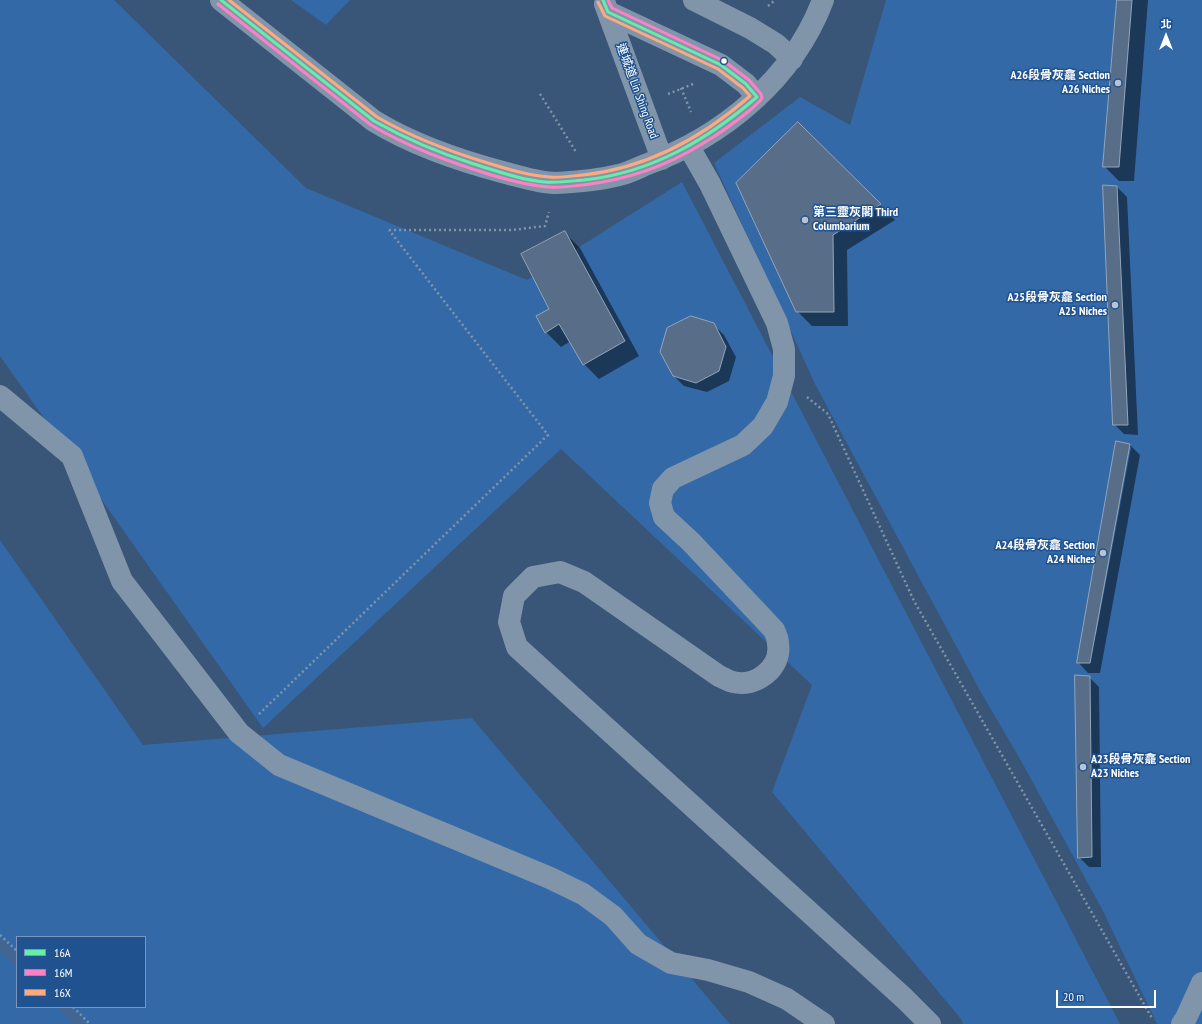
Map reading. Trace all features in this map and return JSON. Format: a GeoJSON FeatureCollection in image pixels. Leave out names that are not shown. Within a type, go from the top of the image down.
{"type":"FeatureCollection","features":[{"type":"Feature","properties":{"kind":"street"},"geometry":{"type":"LineString","coordinates":[[221,0],[374,121],[414,142],[470,163],[537,181],[556,183],[594,179],[621,174],[662,159],[689,147],[707,136],[732,118],[775,80],[792,59],[818,13],[823,0]]}},
{"type":"Feature","properties":{"kind":"street"},"geometry":{"type":"LineString","coordinates":[[694,0],[750,28],[776,44],[792,59]]}},
{"type":"Feature","properties":{"kind":"street"},"geometry":{"type":"LineString","coordinates":[[606,6],[721,65],[746,84],[757,97]]}},
{"type":"Feature","properties":{"kind":"street","name":"連城道 Lin Shing Road"},"geometry":{"type":"LineString","coordinates":[[606,6],[662,159]]}},
{"type":"Feature","properties":{"kind":"street"},"geometry":{"type":"LineString","coordinates":[[689,147],[710,184],[777,323],[784,349],[784,376],[777,402],[763,426],[743,445],[673,478],[663,489],[660,503],[664,517],[691,542],[774,630],[779,646],[776,662],[765,675],[750,683],[734,683],[719,676],[584,582],[560,572],[534,578],[514,596],[509,622],[518,647],[899,994],[930,1024]]}},
{"type":"Feature","properties":{"kind":"street"},"geometry":{"type":"LineString","coordinates":[[0,396],[72,456],[122,581],[239,733],[279,765],[550,878],[583,894],[613,916],[638,944],[671,963],[708,970],[749,982],[787,999],[824,1024]]}},
{"type":"Feature","properties":{"kind":"street"},"geometry":{"type":"LineString","coordinates":[[1182,1024],[1202,983]]}},
{"type":"Feature","properties":{"kind":"path"},"geometry":{"type":"LineString","coordinates":[[540,94],[594,179]]}},
{"type":"Feature","properties":{"kind":"path"},"geometry":{"type":"LineString","coordinates":[[239,733],[548,435],[389,230],[512,230],[545,226],[550,205]]}},
{"type":"Feature","properties":{"kind":"path"},"geometry":{"type":"LineString","coordinates":[[784,376],[828,414],[914,601],[1155,1024]]}},
{"type":"Feature","properties":{"kind":"path"},"geometry":{"type":"LineString","coordinates":[[0,935],[16,951]]}},
{"type":"Feature","properties":{"kind":"path"},"geometry":{"type":"LineString","coordinates":[[74,1008],[90,1024]]}},
{"type":"Feature","properties":{"kind":"shaded area"},"geometry":{"type":"Polygon","coordinates":[[[0,0],[114,0],[306,188],[527,280],[682,182],[1120,1024],[963,1024],[961,1019],[772,792],[812,685],[561,449],[263,728],[0,356],[0,0]]]}},
{"type":"Feature","properties":{"kind":"shaded area"},"geometry":{"type":"Polygon","coordinates":[[[291,0],[350,0],[326,25],[291,0]]]}},
{"type":"Feature","properties":{"kind":"shaded area"},"geometry":{"type":"Polygon","coordinates":[[[886,0],[1202,0],[1202,1024],[1157,1024],[1102,909],[1020,759],[983,696],[815,384],[714,163],[800,97],[850,125],[886,0]]]}},
{"type":"Feature","properties":{"kind":"shaded area"},"geometry":{"type":"Polygon","coordinates":[[[0,540],[143,745],[472,718],[730,1024],[0,1024],[0,540]]]}},
{"type":"Feature","properties":{"kind":"building","name":"A26段骨灰龕 Section A26 Niches"},"geometry":{"type":"Polygon","coordinates":[[[1117,0],[1132,0],[1119,167],[1103,167],[1117,0]]]}},
{"type":"Feature","properties":{"kind":"building","name":"第三靈灰閣 Third Columbarium"},"geometry":{"type":"Polygon","coordinates":[[[798,122],[881,204],[833,235],[834,312],[796,312],[736,183],[798,122]]]}},
{"type":"Feature","properties":{"kind":"building","name":"A25段骨灰龕 Section A25 Niches"},"geometry":{"type":"Polygon","coordinates":[[[1103,185],[1117,186],[1128,425],[1113,425],[1103,185]]]}},
{"type":"Feature","properties":{"kind":"building"},"geometry":{"type":"Polygon","coordinates":[[[565,231],[625,341],[583,365],[559,324],[545,333],[536,316],[549,309],[521,254],[565,231]]]}},
{"type":"Feature","properties":{"kind":"building"},"geometry":{"type":"Polygon","coordinates":[[[691,316],[714,323],[726,347],[719,371],[696,383],[673,376],[660,352],[667,328],[691,316]]]}},
{"type":"Feature","properties":{"kind":"building","name":"A24段骨灰龕 Section A24 Niches"},"geometry":{"type":"Polygon","coordinates":[[[1116,441],[1130,444],[1090,663],[1077,663],[1116,441]]]}},
{"type":"Feature","properties":{"kind":"building","name":"A23段骨灰龕 Section A23 Niches"},"geometry":{"type":"Polygon","coordinates":[[[1075,675],[1090,676],[1092,857],[1078,858],[1075,675]]]}},
{"type":"Feature","properties":{"kind":"waterway"},"geometry":{"type":"LineString","coordinates":[[0,945],[16,960]]}},
{"type":"Feature","properties":{"kind":"waterway"},"geometry":{"type":"LineString","coordinates":[[65,1008],[81,1024]]}},
{"type":"Feature","properties":{"kind":"transit line","name":"16A"},"geometry":{"type":"LineString","coordinates":[[221,0],[374,121],[386,128],[410,140],[461,160],[536,181],[555,182],[584,180],[609,176],[655,162],[698,140],[738,113],[757,97],[746,84],[721,65],[608,12],[603,0]]}},
{"type":"Feature","properties":{"kind":"transit line","name":"16X"},"geometry":{"type":"LineString","coordinates":[[229,0],[377,117],[404,132],[447,149],[498,166],[528,174],[562,177],[583,175],[629,166],[672,149],[693,138],[713,125],[750,96],[743,88],[718,69],[605,16],[598,2]]}},
{"type":"Feature","properties":{"kind":"transit line","name":"16M"},"geometry":{"type":"LineString","coordinates":[[218,4],[371,125],[385,133],[428,153],[488,174],[526,184],[558,187],[615,180],[659,166],[688,152],[714,136],[749,111],[762,98],[761,94],[749,80],[724,61],[612,8],[608,0]]}},
{"type":"Feature","properties":{"kind":"place","name":"A26段骨灰龕 Section A26 Niches"},"geometry":{"type":"Point","coordinates":[1118,83]}},
{"type":"Feature","properties":{"kind":"place","name":"第三靈灰閣 Third Columbarium"},"geometry":{"type":"Point","coordinates":[805,220]}},
{"type":"Feature","properties":{"kind":"place","name":"A25段骨灰龕 Section A25 Niches"},"geometry":{"type":"Point","coordinates":[1115,305]}},
{"type":"Feature","properties":{"kind":"place","name":"A24段骨灰龕 Section A24 Niches"},"geometry":{"type":"Point","coordinates":[1103,553]}},
{"type":"Feature","properties":{"kind":"place","name":"A23段骨灰龕 Section A23 Niches"},"geometry":{"type":"Point","coordinates":[1083,767]}}]}
